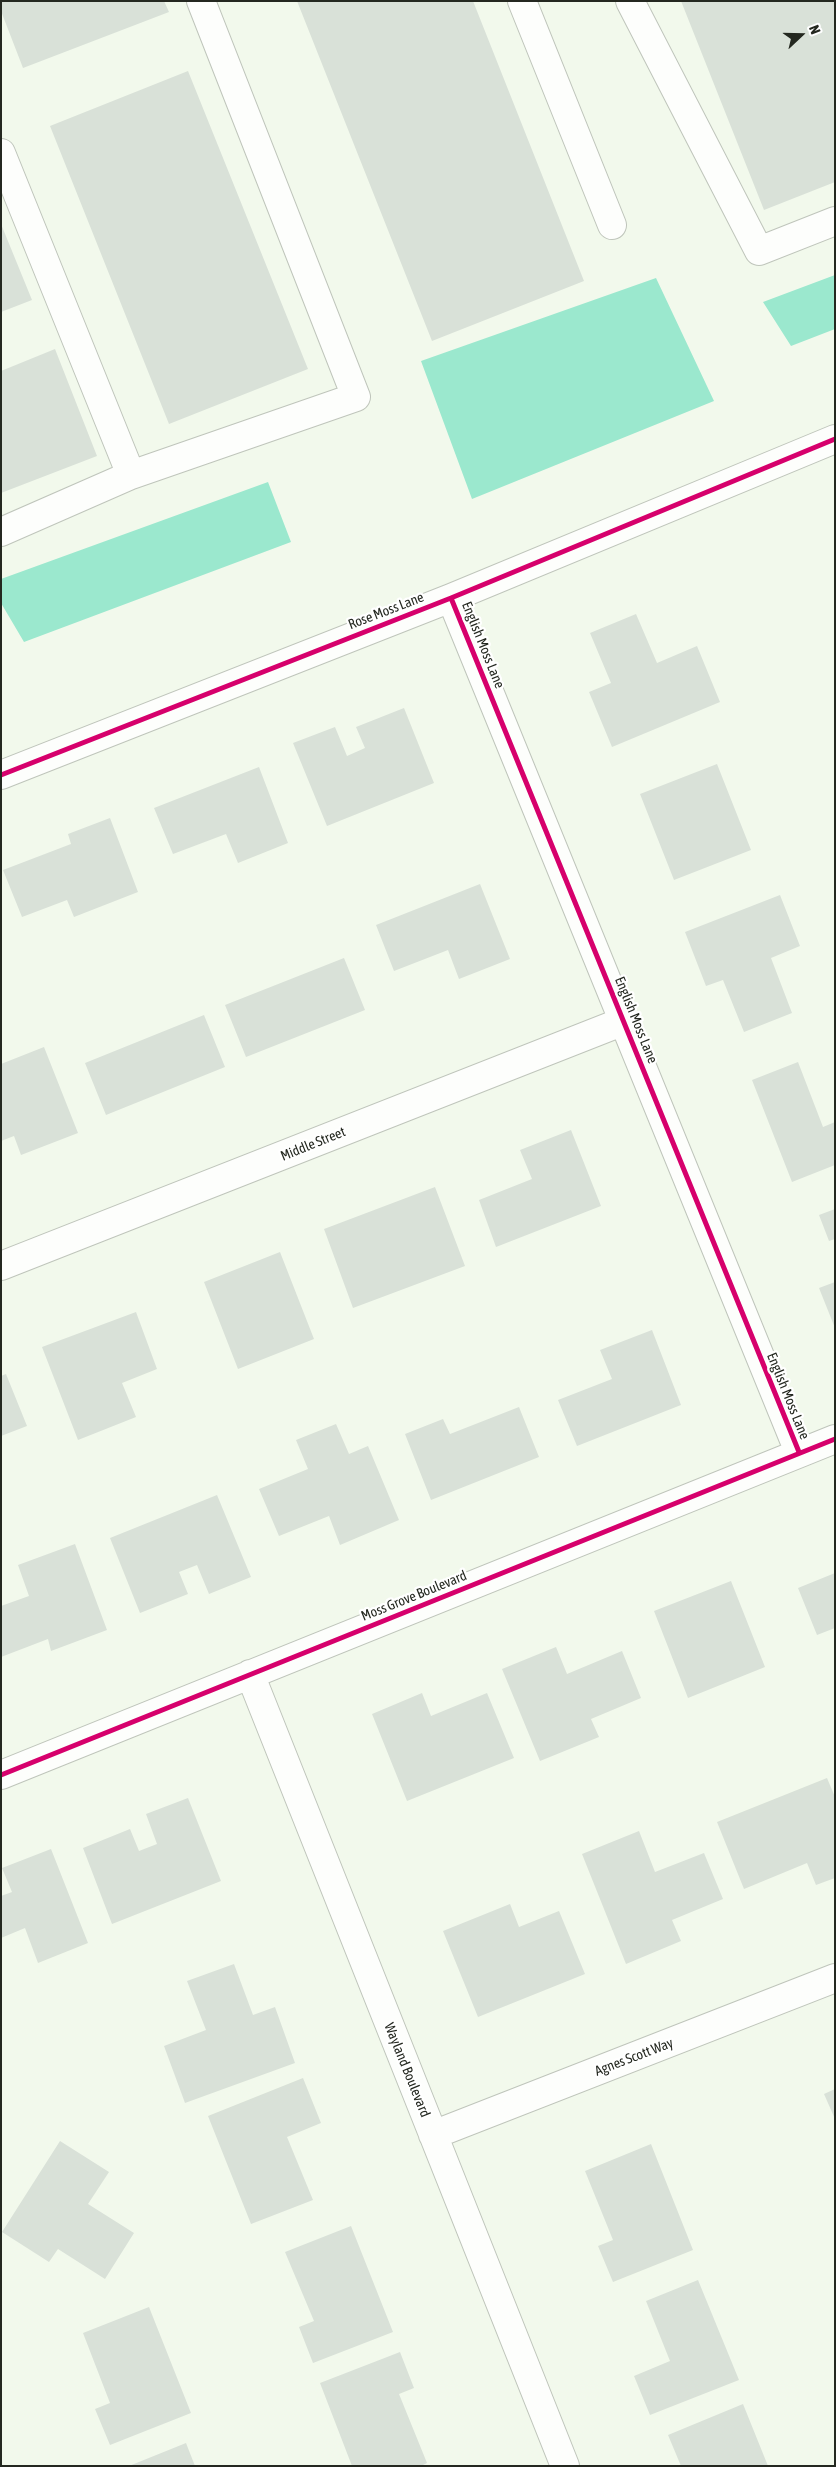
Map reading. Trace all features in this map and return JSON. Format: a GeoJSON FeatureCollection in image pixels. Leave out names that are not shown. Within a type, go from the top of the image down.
{"type":"FeatureCollection","features":[{"type":"Feature","properties":{"kind":"street"},"geometry":{"type":"LineString","coordinates":[[1,532],[131,475],[356,397],[201,1]]}},
{"type":"Feature","properties":{"kind":"street"},"geometry":{"type":"LineString","coordinates":[[522,1],[612,225]]}},
{"type":"Feature","properties":{"kind":"street"},"geometry":{"type":"LineString","coordinates":[[630,1],[759,251],[835,221]]}},
{"type":"Feature","properties":{"kind":"street"},"geometry":{"type":"LineString","coordinates":[[1,153],[131,475]]}},
{"type":"Feature","properties":{"kind":"street","name":"Rose Moss Lane"},"geometry":{"type":"LineString","coordinates":[[1,775],[451,598],[835,439]]}},
{"type":"Feature","properties":{"kind":"street","name":"English Moss Lane"},"geometry":{"type":"LineString","coordinates":[[451,598],[799,1452]]}},
{"type":"Feature","properties":{"kind":"street","name":"Middle Street"},"geometry":{"type":"LineString","coordinates":[[1,1266],[624,1021]]}},
{"type":"Feature","properties":{"kind":"street","name":"Moss Grove Boulevard"},"geometry":{"type":"LineString","coordinates":[[1,1774],[835,1439]]}},
{"type":"Feature","properties":{"kind":"street","name":"Wayland Boulevard"},"geometry":{"type":"LineString","coordinates":[[250,1674],[565,2466]]}},
{"type":"Feature","properties":{"kind":"street","name":"Agnes Scott Way"},"geometry":{"type":"LineString","coordinates":[[433,2135],[835,1978]]}},
{"type":"Feature","properties":{"kind":"shaded area"},"geometry":{"type":"Polygon","coordinates":[[[835,275],[835,329],[791,346],[763,302],[835,275]]]}},
{"type":"Feature","properties":{"kind":"shaded area"},"geometry":{"type":"Polygon","coordinates":[[[656,278],[714,401],[472,499],[421,361],[656,278]]]}},
{"type":"Feature","properties":{"kind":"shaded area"},"geometry":{"type":"Polygon","coordinates":[[[268,482],[291,542],[24,642],[1,603],[1,579],[268,482]]]}},
{"type":"Feature","properties":{"kind":"building"},"geometry":{"type":"Polygon","coordinates":[[[1,1],[164,1],[169,12],[23,68],[1,11],[1,1]]]}},
{"type":"Feature","properties":{"kind":"building"},"geometry":{"type":"Polygon","coordinates":[[[297,1],[473,1],[584,281],[432,341],[297,1]]]}},
{"type":"Feature","properties":{"kind":"building"},"geometry":{"type":"Polygon","coordinates":[[[681,1],[835,1],[835,182],[764,210],[681,1]]]}},
{"type":"Feature","properties":{"kind":"building"},"geometry":{"type":"Polygon","coordinates":[[[188,71],[308,369],[169,424],[50,126],[188,71]]]}},
{"type":"Feature","properties":{"kind":"building"},"geometry":{"type":"Polygon","coordinates":[[[1,224],[32,300],[1,312],[1,224]]]}},
{"type":"Feature","properties":{"kind":"building"},"geometry":{"type":"Polygon","coordinates":[[[55,349],[97,456],[1,493],[1,371],[55,349]]]}},
{"type":"Feature","properties":{"kind":"building"},"geometry":{"type":"Polygon","coordinates":[[[636,614],[657,663],[697,646],[720,702],[612,747],[589,692],[611,683],[590,633],[636,614]]]}},
{"type":"Feature","properties":{"kind":"building"},"geometry":{"type":"Polygon","coordinates":[[[404,708],[434,783],[327,826],[293,743],[335,727],[347,756],[365,748],[356,727],[404,708]]]}},
{"type":"Feature","properties":{"kind":"building"},"geometry":{"type":"Polygon","coordinates":[[[717,764],[751,850],[674,880],[640,794],[717,764]]]}},
{"type":"Feature","properties":{"kind":"building"},"geometry":{"type":"Polygon","coordinates":[[[259,767],[288,843],[238,863],[226,834],[173,854],[154,808],[259,767]]]}},
{"type":"Feature","properties":{"kind":"building"},"geometry":{"type":"Polygon","coordinates":[[[110,818],[138,892],[74,917],[67,900],[22,917],[3,870],[71,844],[68,834],[110,818]]]}},
{"type":"Feature","properties":{"kind":"building"},"geometry":{"type":"Polygon","coordinates":[[[480,884],[510,959],[459,979],[448,950],[394,971],[376,925],[480,884]]]}},
{"type":"Feature","properties":{"kind":"building"},"geometry":{"type":"Polygon","coordinates":[[[780,895],[800,946],[771,958],[792,1013],[744,1032],[723,980],[706,986],[685,932],[780,895]]]}},
{"type":"Feature","properties":{"kind":"building"},"geometry":{"type":"Polygon","coordinates":[[[344,958],[365,1010],[246,1057],[225,1005],[344,958]]]}},
{"type":"Feature","properties":{"kind":"building"},"geometry":{"type":"Polygon","coordinates":[[[204,1015],[225,1067],[106,1115],[85,1063],[204,1015]]]}},
{"type":"Feature","properties":{"kind":"building"},"geometry":{"type":"Polygon","coordinates":[[[44,1047],[78,1133],[21,1155],[14,1136],[1,1141],[1,1064],[44,1047]]]}},
{"type":"Feature","properties":{"kind":"building"},"geometry":{"type":"Polygon","coordinates":[[[798,1062],[823,1127],[835,1122],[835,1165],[792,1182],[752,1080],[798,1062]]]}},
{"type":"Feature","properties":{"kind":"building"},"geometry":{"type":"Polygon","coordinates":[[[571,1130],[601,1206],[496,1247],[479,1200],[532,1179],[520,1150],[571,1130]]]}},
{"type":"Feature","properties":{"kind":"building"},"geometry":{"type":"Polygon","coordinates":[[[435,1187],[465,1266],[353,1308],[324,1229],[435,1187]]]}},
{"type":"Feature","properties":{"kind":"building"},"geometry":{"type":"Polygon","coordinates":[[[835,1209],[835,1239],[829,1241],[819,1215],[835,1209]]]}},
{"type":"Feature","properties":{"kind":"building"},"geometry":{"type":"Polygon","coordinates":[[[280,1252],[314,1339],[238,1369],[204,1282],[280,1252]]]}},
{"type":"Feature","properties":{"kind":"building"},"geometry":{"type":"Polygon","coordinates":[[[835,1282],[835,1328],[819,1288],[835,1282]]]}},
{"type":"Feature","properties":{"kind":"building"},"geometry":{"type":"Polygon","coordinates":[[[136,1312],[157,1369],[122,1383],[136,1417],[78,1440],[42,1347],[136,1312]]]}},
{"type":"Feature","properties":{"kind":"building"},"geometry":{"type":"Polygon","coordinates":[[[652,1330],[681,1405],[577,1446],[558,1400],[612,1379],[600,1350],[652,1330]]]}},
{"type":"Feature","properties":{"kind":"building"},"geometry":{"type":"Polygon","coordinates":[[[6,1374],[27,1426],[1,1436],[1,1376],[6,1374]]]}},
{"type":"Feature","properties":{"kind":"building"},"geometry":{"type":"Polygon","coordinates":[[[519,1407],[539,1457],[431,1500],[405,1434],[443,1419],[450,1434],[519,1407]]]}},
{"type":"Feature","properties":{"kind":"building"},"geometry":{"type":"Polygon","coordinates":[[[336,1424],[349,1454],[368,1446],[399,1520],[340,1545],[329,1516],[279,1536],[259,1489],[308,1469],[296,1440],[336,1424]]]}},
{"type":"Feature","properties":{"kind":"building"},"geometry":{"type":"Polygon","coordinates":[[[217,1495],[251,1577],[209,1594],[197,1565],[179,1572],[188,1594],[140,1613],[110,1538],[217,1495]]]}},
{"type":"Feature","properties":{"kind":"building"},"geometry":{"type":"Polygon","coordinates":[[[75,1544],[107,1630],[51,1651],[48,1639],[1,1657],[1,1606],[29,1596],[18,1565],[75,1544]]]}},
{"type":"Feature","properties":{"kind":"building"},"geometry":{"type":"Polygon","coordinates":[[[835,1573],[835,1628],[817,1635],[798,1588],[835,1573]]]}},
{"type":"Feature","properties":{"kind":"building"},"geometry":{"type":"Polygon","coordinates":[[[731,1581],[765,1667],[688,1698],[654,1611],[731,1581]]]}},
{"type":"Feature","properties":{"kind":"building"},"geometry":{"type":"Polygon","coordinates":[[[556,1647],[567,1674],[622,1651],[641,1698],[591,1719],[599,1737],[540,1761],[502,1669],[556,1647]]]}},
{"type":"Feature","properties":{"kind":"building"},"geometry":{"type":"Polygon","coordinates":[[[422,1693],[431,1716],[487,1693],[514,1758],[407,1801],[372,1714],[422,1693]]]}},
{"type":"Feature","properties":{"kind":"building"},"geometry":{"type":"Polygon","coordinates":[[[827,1778],[835,1797],[835,1878],[816,1885],[807,1863],[744,1889],[717,1822],[827,1778]]]}},
{"type":"Feature","properties":{"kind":"building"},"geometry":{"type":"Polygon","coordinates":[[[188,1798],[221,1881],[112,1924],[83,1848],[130,1829],[139,1851],[157,1844],[146,1814],[188,1798]]]}},
{"type":"Feature","properties":{"kind":"building"},"geometry":{"type":"Polygon","coordinates":[[[639,1831],[655,1872],[704,1853],[723,1899],[672,1920],[681,1941],[626,1964],[582,1854],[639,1831]]]}},
{"type":"Feature","properties":{"kind":"building"},"geometry":{"type":"Polygon","coordinates":[[[51,1849],[88,1943],[38,1963],[25,1928],[1,1938],[1,1896],[12,1892],[2,1868],[51,1849]]]}},
{"type":"Feature","properties":{"kind":"building"},"geometry":{"type":"Polygon","coordinates":[[[510,1904],[519,1927],[559,1911],[585,1974],[478,2017],[443,1931],[510,1904]]]}},
{"type":"Feature","properties":{"kind":"building"},"geometry":{"type":"Polygon","coordinates":[[[234,1964],[253,2015],[275,2007],[295,2063],[185,2103],[164,2046],[206,2030],[187,1981],[234,1964]]]}},
{"type":"Feature","properties":{"kind":"building"},"geometry":{"type":"Polygon","coordinates":[[[303,2078],[321,2123],[287,2137],[313,2200],[251,2224],[208,2116],[303,2078]]]}},
{"type":"Feature","properties":{"kind":"building"},"geometry":{"type":"Polygon","coordinates":[[[835,2089],[835,2119],[824,2094],[835,2089]]]}},
{"type":"Feature","properties":{"kind":"building"},"geometry":{"type":"Polygon","coordinates":[[[60,2141],[109,2172],[88,2204],[134,2233],[105,2279],[58,2249],[49,2262],[2,2232],[60,2141]]]}},
{"type":"Feature","properties":{"kind":"building"},"geometry":{"type":"Polygon","coordinates":[[[651,2144],[693,2250],[613,2282],[598,2246],[613,2240],[585,2171],[651,2144]]]}},
{"type":"Feature","properties":{"kind":"building"},"geometry":{"type":"Polygon","coordinates":[[[351,2226],[393,2332],[313,2363],[299,2327],[314,2321],[285,2252],[351,2226]]]}},
{"type":"Feature","properties":{"kind":"building"},"geometry":{"type":"Polygon","coordinates":[[[698,2280],[739,2380],[650,2415],[634,2376],[670,2361],[646,2301],[698,2280]]]}},
{"type":"Feature","properties":{"kind":"building"},"geometry":{"type":"Polygon","coordinates":[[[149,2307],[191,2413],[110,2445],[95,2409],[110,2403],[83,2333],[149,2307]]]}},
{"type":"Feature","properties":{"kind":"building"},"geometry":{"type":"Polygon","coordinates":[[[400,2352],[414,2388],[399,2394],[427,2463],[421,2466],[352,2466],[320,2383],[400,2352]]]}},
{"type":"Feature","properties":{"kind":"building"},"geometry":{"type":"Polygon","coordinates":[[[743,2404],[768,2466],[681,2466],[668,2435],[743,2404]]]}},
{"type":"Feature","properties":{"kind":"building"},"geometry":{"type":"Polygon","coordinates":[[[186,2443],[195,2466],[129,2466],[186,2443]]]}},
{"type":"Feature","properties":{"kind":"cycle path"},"geometry":{"type":"LineString","coordinates":[[1,775],[451,598],[835,439]]}},
{"type":"Feature","properties":{"kind":"cycle path"},"geometry":{"type":"LineString","coordinates":[[451,598],[799,1452]]}},
{"type":"Feature","properties":{"kind":"cycle path"},"geometry":{"type":"LineString","coordinates":[[1,1775],[835,1439]]}}]}
